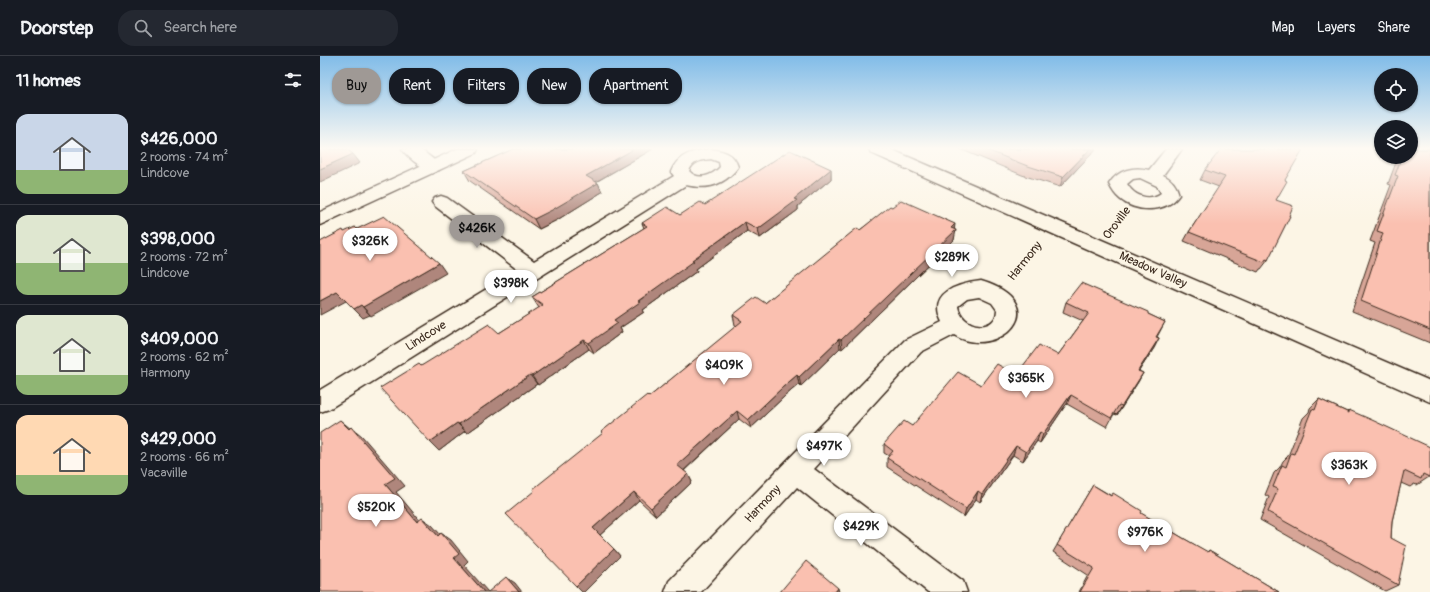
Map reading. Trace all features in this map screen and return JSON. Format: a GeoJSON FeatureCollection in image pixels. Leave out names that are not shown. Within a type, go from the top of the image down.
{"type":"FeatureCollection","features":[{"type":"Feature","properties":{"kind":"street"},"geometry":{"type":"LineString","coordinates":[[320,219],[416,174]]}},
{"type":"Feature","properties":{"kind":"street","name":"Meadow Valley"},"geometry":{"type":"LineString","coordinates":[[934,174],[1430,392]]}},
{"type":"Feature","properties":{"kind":"street","name":"Oroville"},"geometry":{"type":"LineString","coordinates":[[1129,174],[1121,178],[1118,184],[1121,192],[1134,200],[1154,204],[1164,201],[1170,195],[1169,188],[1163,181],[1144,174]]}},
{"type":"Feature","properties":{"kind":"street","name":"Lindcove"},"geometry":{"type":"LineString","coordinates":[[320,402],[684,178]]}},
{"type":"Feature","properties":{"kind":"street"},"geometry":{"type":"LineString","coordinates":[[441,202],[533,271]]}},
{"type":"Feature","properties":{"kind":"street"},"geometry":{"type":"LineString","coordinates":[[981,289],[997,296],[1005,302],[1009,312],[1006,323],[997,331],[983,334],[968,332],[955,325],[948,314],[948,304],[955,295],[966,290],[981,289]]}},
{"type":"Feature","properties":{"kind":"street","name":"Harmony"},"geometry":{"type":"LineString","coordinates":[[680,592],[913,346],[955,325]]}},
{"type":"Feature","properties":{"kind":"street"},"geometry":{"type":"LineString","coordinates":[[795,470],[952,592]]}},
{"type":"Feature","properties":{"kind":"path","name":"Oroville"},"geometry":{"type":"LineString","coordinates":[[1099,246],[1134,200]]}},
{"type":"Feature","properties":{"kind":"path","name":"Harmony"},"geometry":{"type":"LineString","coordinates":[[997,296],[1053,226]]}},
{"type":"Feature","properties":{"kind":"building"},"geometry":{"type":"Polygon","coordinates":[[[468,174],[590,174],[586,176],[598,183],[534,219],[468,174]]]}},
{"type":"Feature","properties":{"kind":"building"},"geometry":{"type":"Polygon","coordinates":[[[753,174],[825,174],[794,199],[797,200],[758,229],[745,222],[692,260],[694,261],[614,320],[618,323],[589,343],[584,340],[532,376],[530,375],[430,442],[380,388],[419,364],[421,366],[489,324],[499,333],[543,305],[532,297],[647,226],[642,223],[667,207],[680,215],[700,202],[705,205],[753,174]]]}},
{"type":"Feature","properties":{"kind":"building"},"geometry":{"type":"Polygon","coordinates":[[[1054,174],[1066,174],[1063,177],[1054,174]]]}},
{"type":"Feature","properties":{"kind":"building"},"geometry":{"type":"Polygon","coordinates":[[[1216,174],[1288,174],[1285,180],[1287,181],[1276,200],[1293,206],[1290,216],[1268,260],[1266,259],[1264,262],[1189,232],[1225,177],[1216,174]]]}},
{"type":"Feature","properties":{"kind":"building"},"geometry":{"type":"Polygon","coordinates":[[[1395,174],[1430,174],[1430,330],[1361,301],[1383,233],[1377,231],[1398,176],[1395,174]]]}},
{"type":"Feature","properties":{"kind":"building"},"geometry":{"type":"Polygon","coordinates":[[[901,200],[955,224],[951,228],[956,230],[841,340],[839,339],[799,377],[797,375],[783,387],[748,420],[737,411],[677,465],[688,474],[651,508],[634,492],[593,528],[614,549],[576,586],[506,514],[534,491],[533,489],[603,433],[601,432],[647,395],[649,397],[742,321],[733,315],[756,297],[765,303],[857,228],[860,230],[890,206],[892,207],[901,200]]]}},
{"type":"Feature","properties":{"kind":"building"},"geometry":{"type":"Polygon","coordinates":[[[384,216],[439,263],[363,307],[361,305],[354,309],[337,292],[320,301],[320,242],[343,230],[344,232],[355,227],[357,229],[384,216]]]}},
{"type":"Feature","properties":{"kind":"building"},"geometry":{"type":"Polygon","coordinates":[[[1081,283],[1148,312],[1148,314],[1165,322],[1156,337],[1159,338],[1138,371],[1143,373],[1122,406],[1119,405],[1111,418],[1071,395],[1043,434],[1040,432],[1026,452],[1016,446],[982,494],[978,491],[966,509],[887,458],[893,451],[884,444],[904,421],[912,426],[958,372],[981,385],[997,364],[1016,375],[1039,345],[1058,355],[1089,313],[1066,302],[1081,283]]]}},
{"type":"Feature","properties":{"kind":"building"},"geometry":{"type":"Polygon","coordinates":[[[1319,399],[1349,413],[1349,410],[1430,447],[1429,477],[1423,474],[1421,479],[1404,471],[1392,521],[1391,538],[1406,546],[1398,585],[1268,512],[1278,489],[1273,487],[1282,465],[1286,467],[1291,453],[1294,454],[1312,409],[1315,410],[1319,399]]]}},
{"type":"Feature","properties":{"kind":"building"},"geometry":{"type":"Polygon","coordinates":[[[340,420],[349,429],[351,427],[395,478],[385,484],[417,522],[422,518],[438,536],[441,533],[459,554],[454,558],[484,592],[320,592],[320,433],[340,420]]]}},
{"type":"Feature","properties":{"kind":"building"},"geometry":{"type":"Polygon","coordinates":[[[1093,485],[1111,496],[1113,493],[1142,511],[1141,513],[1208,552],[1209,550],[1279,592],[1080,592],[1094,568],[1057,545],[1093,485]]]}},
{"type":"Feature","properties":{"kind":"building"},"geometry":{"type":"Polygon","coordinates":[[[806,561],[838,588],[835,592],[780,592],[806,561]]]}},
{"type":"Feature","properties":{"kind":"building"},"geometry":{"type":"Polygon","coordinates":[[[506,577],[519,592],[488,592],[506,577]]]}}]}
